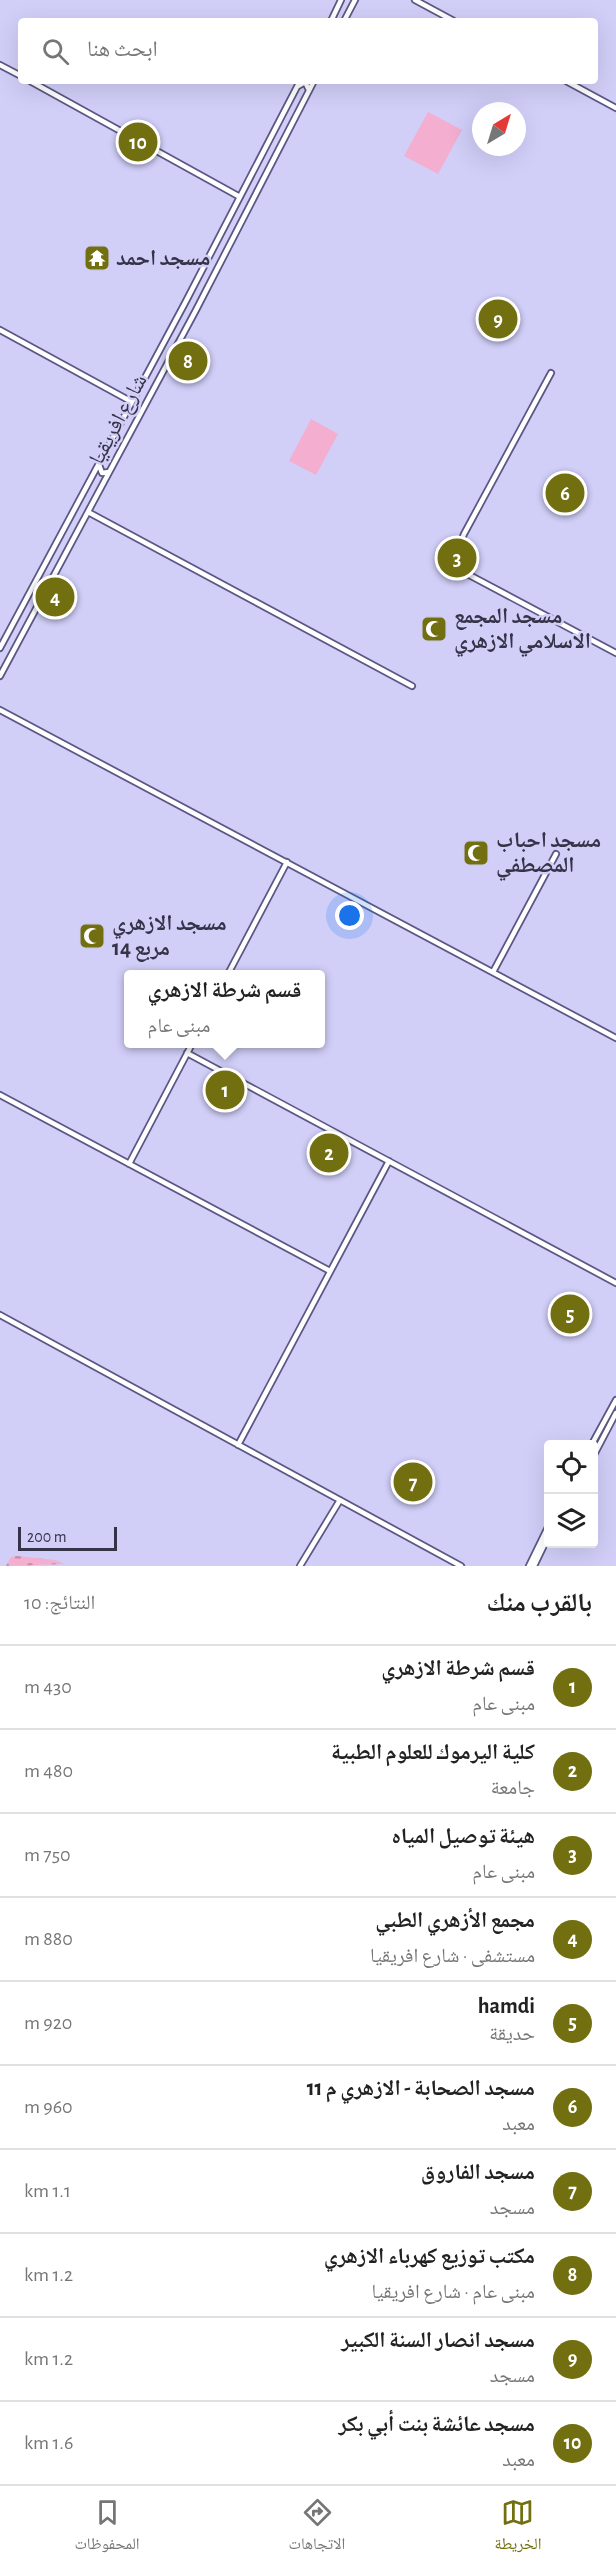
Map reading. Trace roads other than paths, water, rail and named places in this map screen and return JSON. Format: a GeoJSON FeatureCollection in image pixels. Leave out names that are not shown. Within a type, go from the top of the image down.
{"type":"FeatureCollection","features":[{"type":"Feature","properties":{"kind":"street"},"geometry":{"type":"LineString","coordinates":[[332,18],[341,0]]}},
{"type":"Feature","properties":{"kind":"street"},"geometry":{"type":"LineString","coordinates":[[346,18],[355,0]]}},
{"type":"Feature","properties":{"kind":"street"},"geometry":{"type":"LineString","coordinates":[[415,0],[448,18]]}},
{"type":"Feature","properties":{"kind":"street"},"geometry":{"type":"LineString","coordinates":[[0,64],[18,74]]}},
{"type":"Feature","properties":{"kind":"street"},"geometry":{"type":"LineString","coordinates":[[35,84],[240,197]]}},
{"type":"Feature","properties":{"kind":"street","name":"شارع افريقيا"},"geometry":{"type":"LineString","coordinates":[[0,648],[175,322],[297,84]]}},
{"type":"Feature","properties":{"kind":"street"},"geometry":{"type":"LineString","coordinates":[[306,84],[309,90]]}},
{"type":"Feature","properties":{"kind":"street","name":"شارع افريقيا"},"geometry":{"type":"LineString","coordinates":[[0,676],[196,310],[312,84]]}},
{"type":"Feature","properties":{"kind":"street"},"geometry":{"type":"LineString","coordinates":[[572,84],[616,108]]}},
{"type":"Feature","properties":{"kind":"street"},"geometry":{"type":"LineString","coordinates":[[185,303],[189,310],[196,310]]}},
{"type":"Feature","properties":{"kind":"street"},"geometry":{"type":"LineString","coordinates":[[175,322],[182,319],[187,327]]}},
{"type":"Feature","properties":{"kind":"street"},"geometry":{"type":"LineString","coordinates":[[0,330],[132,402]]}},
{"type":"Feature","properties":{"kind":"street"},"geometry":{"type":"LineString","coordinates":[[551,373],[464,534],[453,562],[458,569],[616,653]]}},
{"type":"Feature","properties":{"kind":"street"},"geometry":{"type":"LineString","coordinates":[[99,465],[102,473],[109,472]]}},
{"type":"Feature","properties":{"kind":"street"},"geometry":{"type":"LineString","coordinates":[[88,512],[412,686]]}},
{"type":"Feature","properties":{"kind":"street"},"geometry":{"type":"LineString","coordinates":[[0,710],[616,1038]]}},
{"type":"Feature","properties":{"kind":"street"},"geometry":{"type":"LineString","coordinates":[[493,972],[556,854]]}},
{"type":"Feature","properties":{"kind":"street"},"geometry":{"type":"LineString","coordinates":[[231,970],[287,862]]}},
{"type":"Feature","properties":{"kind":"street"},"geometry":{"type":"LineString","coordinates":[[129,1164],[190,1048]]}},
{"type":"Feature","properties":{"kind":"street"},"geometry":{"type":"LineString","coordinates":[[187,1053],[616,1283]]}},
{"type":"Feature","properties":{"kind":"street"},"geometry":{"type":"LineString","coordinates":[[0,1095],[330,1271]]}},
{"type":"Feature","properties":{"kind":"street"},"geometry":{"type":"LineString","coordinates":[[238,1445],[389,1161]]}},
{"type":"Feature","properties":{"kind":"street"},"geometry":{"type":"LineString","coordinates":[[0,1315],[461,1566]]}},
{"type":"Feature","properties":{"kind":"street"},"geometry":{"type":"LineString","coordinates":[[594,1440],[616,1400]]}},
{"type":"Feature","properties":{"kind":"street"},"geometry":{"type":"LineString","coordinates":[[598,1447],[616,1413]]}},
{"type":"Feature","properties":{"kind":"street"},"geometry":{"type":"LineString","coordinates":[[300,1566],[340,1500]]}},
{"type":"Feature","properties":{"kind":"street"},"geometry":{"type":"LineString","coordinates":[[529,1566],[544,1537]]}},
{"type":"Feature","properties":{"kind":"street"},"geometry":{"type":"LineString","coordinates":[[534,1566],[544,1547]]}},
{"type":"Feature","properties":{"kind":"place","name":"مسجد عائشة بنت أبي بكر"},"geometry":{"type":"Point","coordinates":[138,142]}},
{"type":"Feature","properties":{"kind":"place","name":"مسجد احمد"},"geometry":{"type":"Point","coordinates":[97,258]}},
{"type":"Feature","properties":{"kind":"place","name":"مسجد انصار السنة الكبير"},"geometry":{"type":"Point","coordinates":[498,319]}},
{"type":"Feature","properties":{"kind":"place","name":"مكتب توزيع كهرباء الازهري"},"geometry":{"type":"Point","coordinates":[188,361]}},
{"type":"Feature","properties":{"kind":"place","name":"مسجد الصحابة - الازهري م 11"},"geometry":{"type":"Point","coordinates":[565,493]}},
{"type":"Feature","properties":{"kind":"place","name":"هيئة توصيل المياه"},"geometry":{"type":"Point","coordinates":[457,558]}},
{"type":"Feature","properties":{"kind":"place","name":"مجمع الأزهري الطبي"},"geometry":{"type":"Point","coordinates":[55,597]}},
{"type":"Feature","properties":{"kind":"place","name":"مسجد المجمع الاسلامي الازهري"},"geometry":{"type":"Point","coordinates":[434,629]}},
{"type":"Feature","properties":{"kind":"place","name":"مسجد احباب المصطفي"},"geometry":{"type":"Point","coordinates":[476,853]}},
{"type":"Feature","properties":{"kind":"place","name":"مسجد الازهري مربع 14"},"geometry":{"type":"Point","coordinates":[92,936]}},
{"type":"Feature","properties":{"kind":"place","name":"قسم شرطة الازهري"},"geometry":{"type":"Point","coordinates":[225,1090]}},
{"type":"Feature","properties":{"kind":"place","name":"كلية اليرموك للعلوم الطبية"},"geometry":{"type":"Point","coordinates":[329,1153]}},
{"type":"Feature","properties":{"kind":"place","name":"hamdi"},"geometry":{"type":"Point","coordinates":[570,1314]}},
{"type":"Feature","properties":{"kind":"place","name":"مسجد الفاروق"},"geometry":{"type":"Point","coordinates":[413,1482]}}]}
